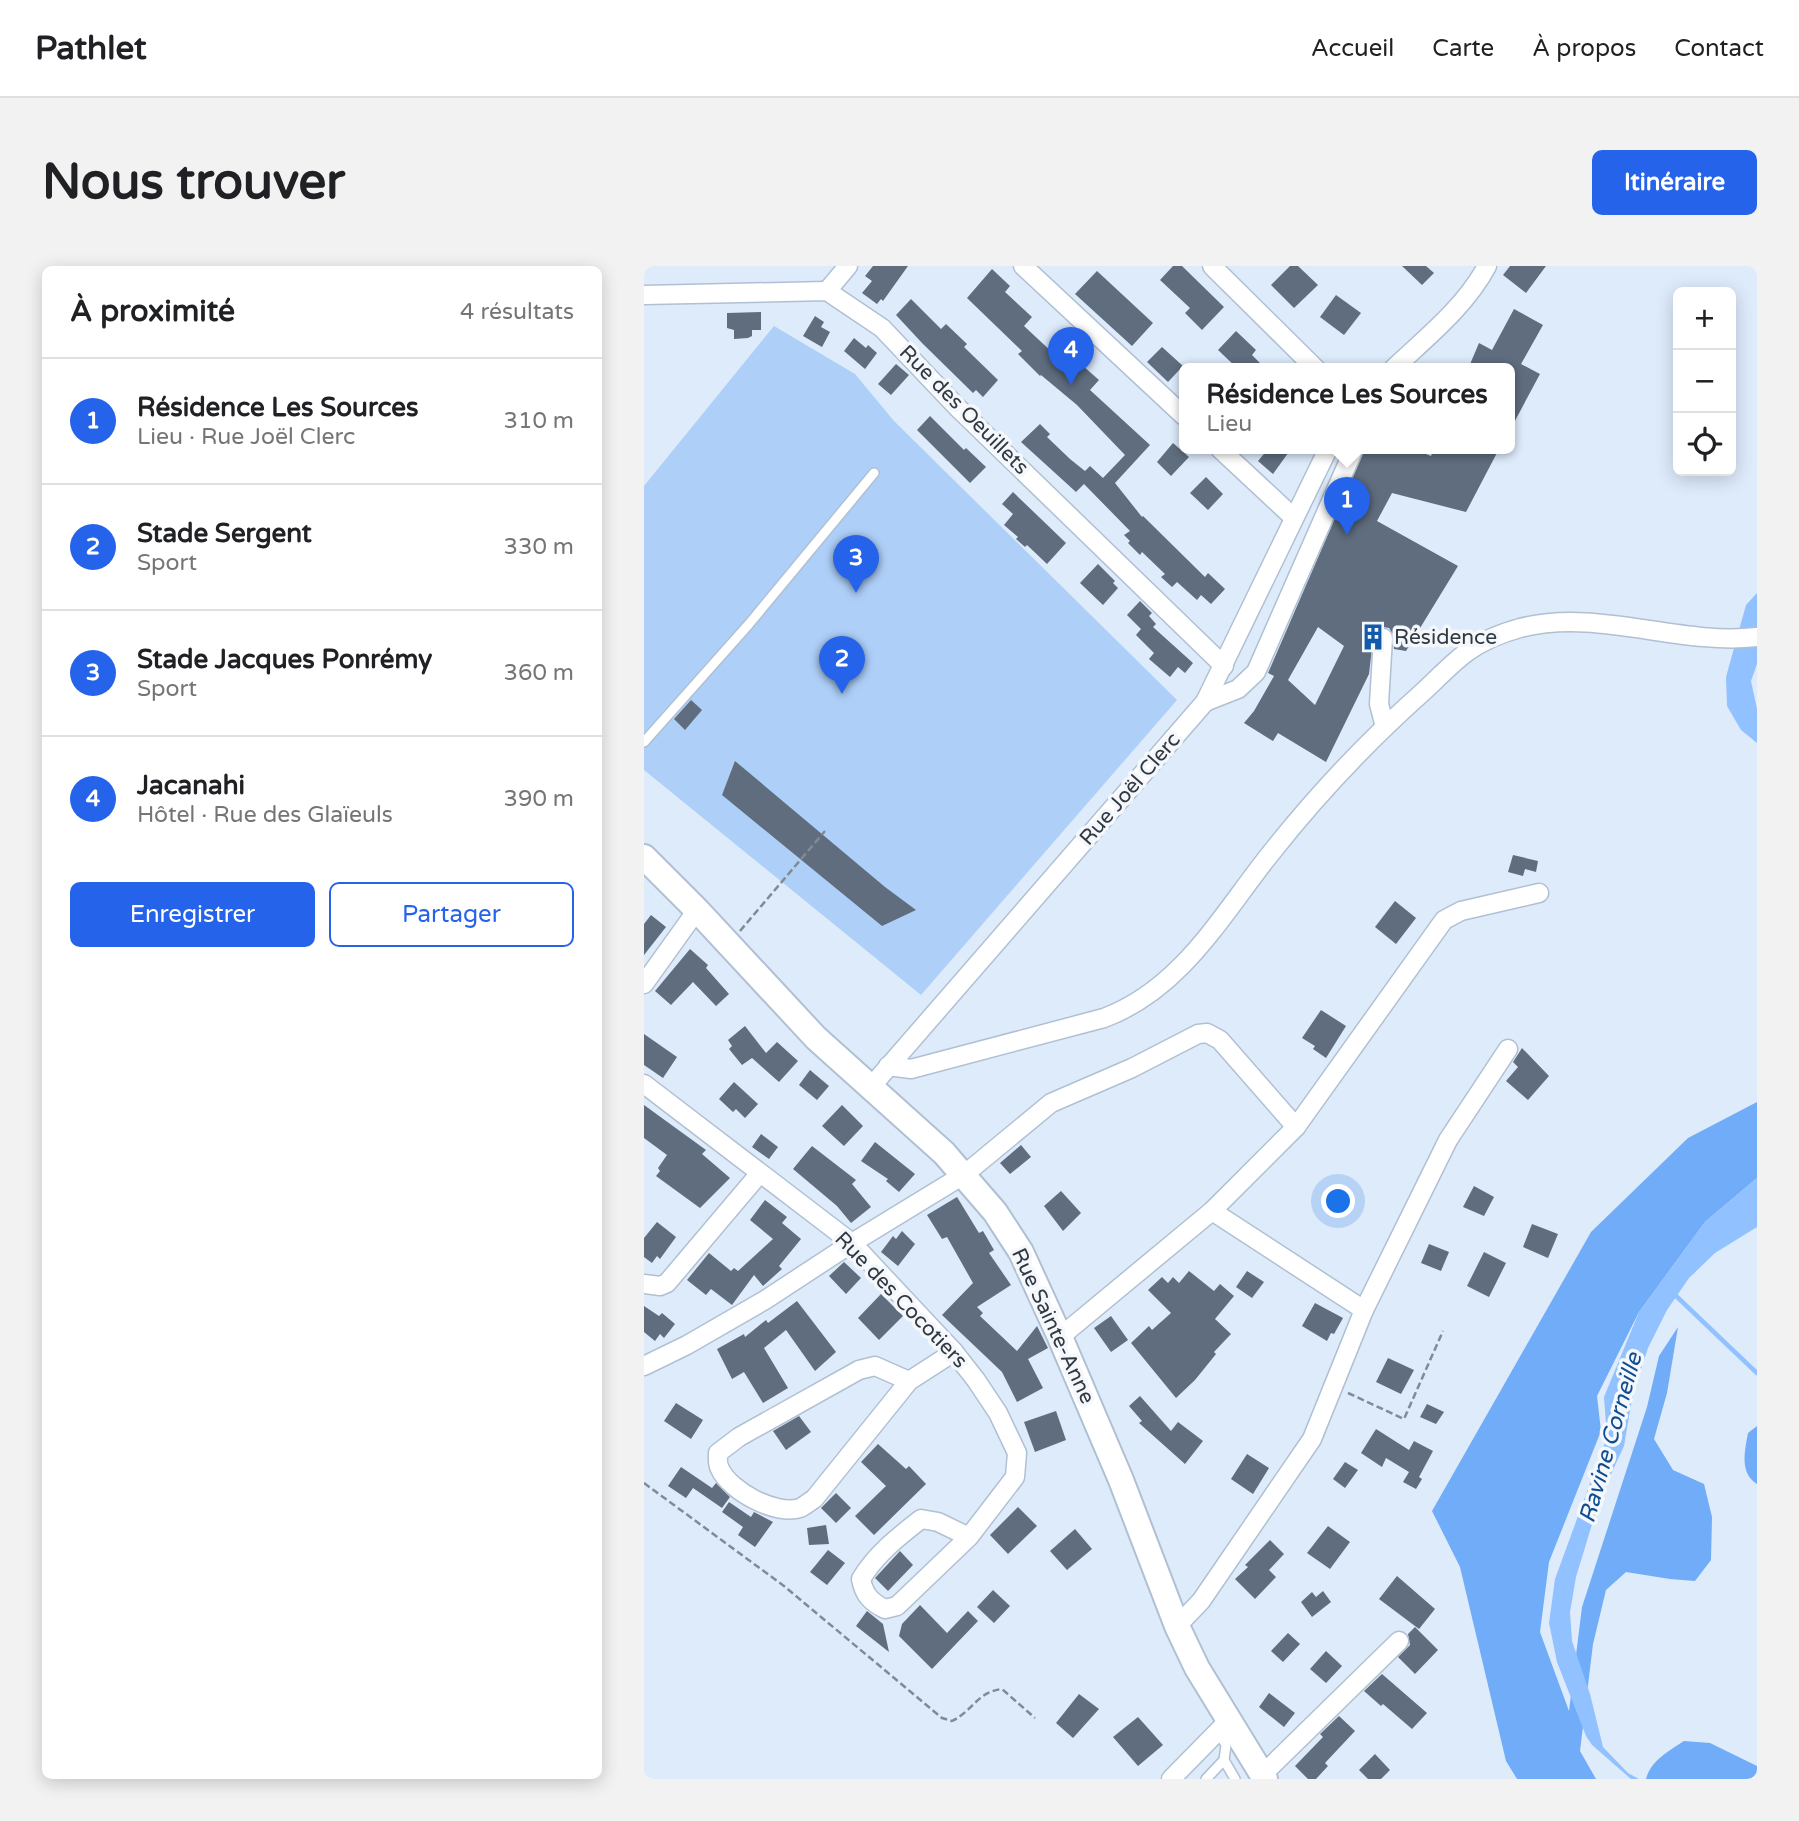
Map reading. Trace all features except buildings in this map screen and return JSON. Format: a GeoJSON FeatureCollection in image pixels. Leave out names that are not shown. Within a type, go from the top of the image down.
{"type":"FeatureCollection","features":[{"type":"Feature","properties":{"kind":"main road","name":"Rue Sainte-Anne"},"geometry":{"type":"LineString","coordinates":[[644,857],[816,1038],[904,1115],[965,1174],[995,1212],[1021,1252],[1060,1337],[1121,1480],[1177,1626],[1223,1726],[1264,1777]]}},
{"type":"Feature","properties":{"kind":"street"},"geometry":{"type":"LineString","coordinates":[[644,295],[827,291],[848,266]]}},
{"type":"Feature","properties":{"kind":"street"},"geometry":{"type":"LineString","coordinates":[[1023,266],[1179,411]]}},
{"type":"Feature","properties":{"kind":"street"},"geometry":{"type":"LineString","coordinates":[[1212,266],[1310,363]]}},
{"type":"Feature","properties":{"kind":"street"},"geometry":{"type":"LineString","coordinates":[[1399,363],[1464,300],[1487,266]]}},
{"type":"Feature","properties":{"kind":"street","name":"Rue des Oeuillets"},"geometry":{"type":"LineString","coordinates":[[827,291],[882,328],[958,408],[1224,666]]}},
{"type":"Feature","properties":{"kind":"street"},"geometry":{"type":"LineString","coordinates":[[1225,454],[1293,517]]}},
{"type":"Feature","properties":{"kind":"street","name":"Rue Joël Clerc"},"geometry":{"type":"LineString","coordinates":[[870,1088],[1206,702],[1325,454]]}},
{"type":"Feature","properties":{"kind":"street"},"geometry":{"type":"LineString","coordinates":[[1206,702],[1238,689],[1256,672],[1352,454]]}},
{"type":"Feature","properties":{"kind":"street"},"geometry":{"type":"LineString","coordinates":[[888,1066],[911,1069],[1104,1018],[1125,1010],[1169,977],[1198,950],[1270,854],[1385,727],[1467,652],[1490,639],[1520,628],[1549,623],[1592,623],[1730,640],[1757,637]]}},
{"type":"Feature","properties":{"kind":"street"},"geometry":{"type":"LineString","coordinates":[[1383,638],[1379,704],[1385,727]]}},
{"type":"Feature","properties":{"kind":"street"},"geometry":{"type":"LineString","coordinates":[[1060,1337],[1212,1211],[1296,1127],[1444,920],[1461,911],[1539,893]]}},
{"type":"Feature","properties":{"kind":"street"},"geometry":{"type":"LineString","coordinates":[[644,984],[697,910]]}},
{"type":"Feature","properties":{"kind":"street"},"geometry":{"type":"LineString","coordinates":[[644,1366],[687,1345],[765,1300],[965,1174],[1051,1103],[1132,1068],[1198,1034],[1207,1033],[1220,1040],[1296,1127]]}},
{"type":"Feature","properties":{"kind":"street"},"geometry":{"type":"LineString","coordinates":[[1177,1626],[1201,1601],[1312,1439],[1364,1310],[1454,1129],[1508,1049]]}},
{"type":"Feature","properties":{"kind":"street","name":"Rue des Cocotiers"},"geometry":{"type":"LineString","coordinates":[[644,1084],[852,1243],[954,1352],[998,1413],[1017,1453],[1015,1477],[969,1537],[897,1606],[885,1609],[873,1603],[863,1591],[861,1580],[870,1563],[921,1519],[938,1522],[969,1537]]}},
{"type":"Feature","properties":{"kind":"street"},"geometry":{"type":"LineString","coordinates":[[644,1284],[660,1286],[667,1283],[760,1173]]}},
{"type":"Feature","properties":{"kind":"street"},"geometry":{"type":"LineString","coordinates":[[1212,1211],[1364,1310]]}},
{"type":"Feature","properties":{"kind":"street"},"geometry":{"type":"LineString","coordinates":[[909,1381],[875,1366],[859,1370],[739,1437],[718,1452],[718,1466],[726,1478],[758,1503],[777,1509],[800,1508],[814,1499],[909,1381],[954,1352]]}},
{"type":"Feature","properties":{"kind":"street"},"geometry":{"type":"LineString","coordinates":[[1264,1777],[1399,1641]]}},
{"type":"Feature","properties":{"kind":"street"},"geometry":{"type":"LineString","coordinates":[[1171,1779],[1223,1726]]}},
{"type":"Feature","properties":{"kind":"lane"},"geometry":{"type":"LineString","coordinates":[[644,742],[749,624],[874,473]]}},
{"type":"Feature","properties":{"kind":"lane"},"geometry":{"type":"LineString","coordinates":[[1223,1726],[1226,1745],[1224,1760],[1234,1779]]}},
{"type":"Feature","properties":{"kind":"lane"},"geometry":{"type":"LineString","coordinates":[[1206,1779],[1224,1760]]}},
{"type":"Feature","properties":{"kind":"path"},"geometry":{"type":"LineString","coordinates":[[729,944],[825,831]]}},
{"type":"Feature","properties":{"kind":"path"},"geometry":{"type":"LineString","coordinates":[[1334,1387],[1404,1419],[1443,1331]]}},
{"type":"Feature","properties":{"kind":"path"},"geometry":{"type":"LineString","coordinates":[[644,1483],[783,1586],[942,1718],[952,1721],[964,1715],[987,1691],[1002,1689],[1035,1718]]}},
{"type":"Feature","properties":{"kind":"shaded area"},"geometry":{"type":"Polygon","coordinates":[[[774,326],[855,374],[894,421],[1177,700],[921,995],[644,770],[644,486],[774,326]]]}},
{"type":"Feature","properties":{"kind":"shaded area"},"geometry":{"type":"Polygon","coordinates":[[[1757,1102],[1757,1178],[1705,1222],[1639,1312],[1597,1396],[1601,1431],[1549,1562],[1540,1632],[1569,1711],[1582,1607],[1647,1407],[1659,1356],[1678,1327],[1667,1393],[1654,1439],[1673,1470],[1704,1484],[1712,1517],[1711,1560],[1695,1581],[1626,1572],[1606,1590],[1593,1644],[1580,1751],[1596,1779],[1517,1779],[1506,1761],[1460,1567],[1432,1511],[1591,1232],[1688,1138],[1757,1102]]]}},
{"type":"Feature","properties":{"kind":"shaded area"},"geometry":{"type":"Polygon","coordinates":[[[1757,1426],[1757,1484],[1748,1474],[1745,1461],[1748,1433],[1757,1426]]]}},
{"type":"Feature","properties":{"kind":"shaded area"},"geometry":{"type":"Polygon","coordinates":[[[1684,1741],[1710,1743],[1757,1766],[1757,1779],[1646,1779],[1656,1761],[1684,1741]]]}},
{"type":"Feature","properties":{"kind":"water"},"geometry":{"type":"Polygon","coordinates":[[[1757,593],[1757,664],[1751,681],[1757,709],[1757,743],[1741,730],[1727,706],[1726,677],[1746,605],[1757,593]]]}},
{"type":"Feature","properties":{"kind":"water","name":"Ravine Corneille"},"geometry":{"type":"Polygon","coordinates":[[[1757,1178],[1757,1227],[1715,1253],[1689,1278],[1667,1310],[1648,1348],[1633,1393],[1624,1446],[1600,1498],[1576,1577],[1570,1612],[1572,1641],[1590,1694],[1603,1747],[1628,1773],[1639,1779],[1631,1779],[1592,1745],[1586,1736],[1557,1662],[1549,1623],[1555,1579],[1607,1437],[1604,1397],[1639,1312],[1705,1222],[1757,1178]]]}},
{"type":"Feature","properties":{"kind":"waterway"},"geometry":{"type":"LineString","coordinates":[[1674,1294],[1757,1373]]}},
{"type":"Feature","properties":{"kind":"place","name":"Jacanahi"},"geometry":{"type":"Point","coordinates":[1071,385]}},
{"type":"Feature","properties":{"kind":"place","name":"Résidence Les Sources"},"geometry":{"type":"Point","coordinates":[1347,535]}},
{"type":"Feature","properties":{"kind":"place","name":"Stade Jacques Ponrémy"},"geometry":{"type":"Point","coordinates":[856,593]}},
{"type":"Feature","properties":{"kind":"place","name":"Résidence"},"geometry":{"type":"Point","coordinates":[1373,637]}},
{"type":"Feature","properties":{"kind":"place","name":"Stade Sergent"},"geometry":{"type":"Point","coordinates":[842,694]}}]}
